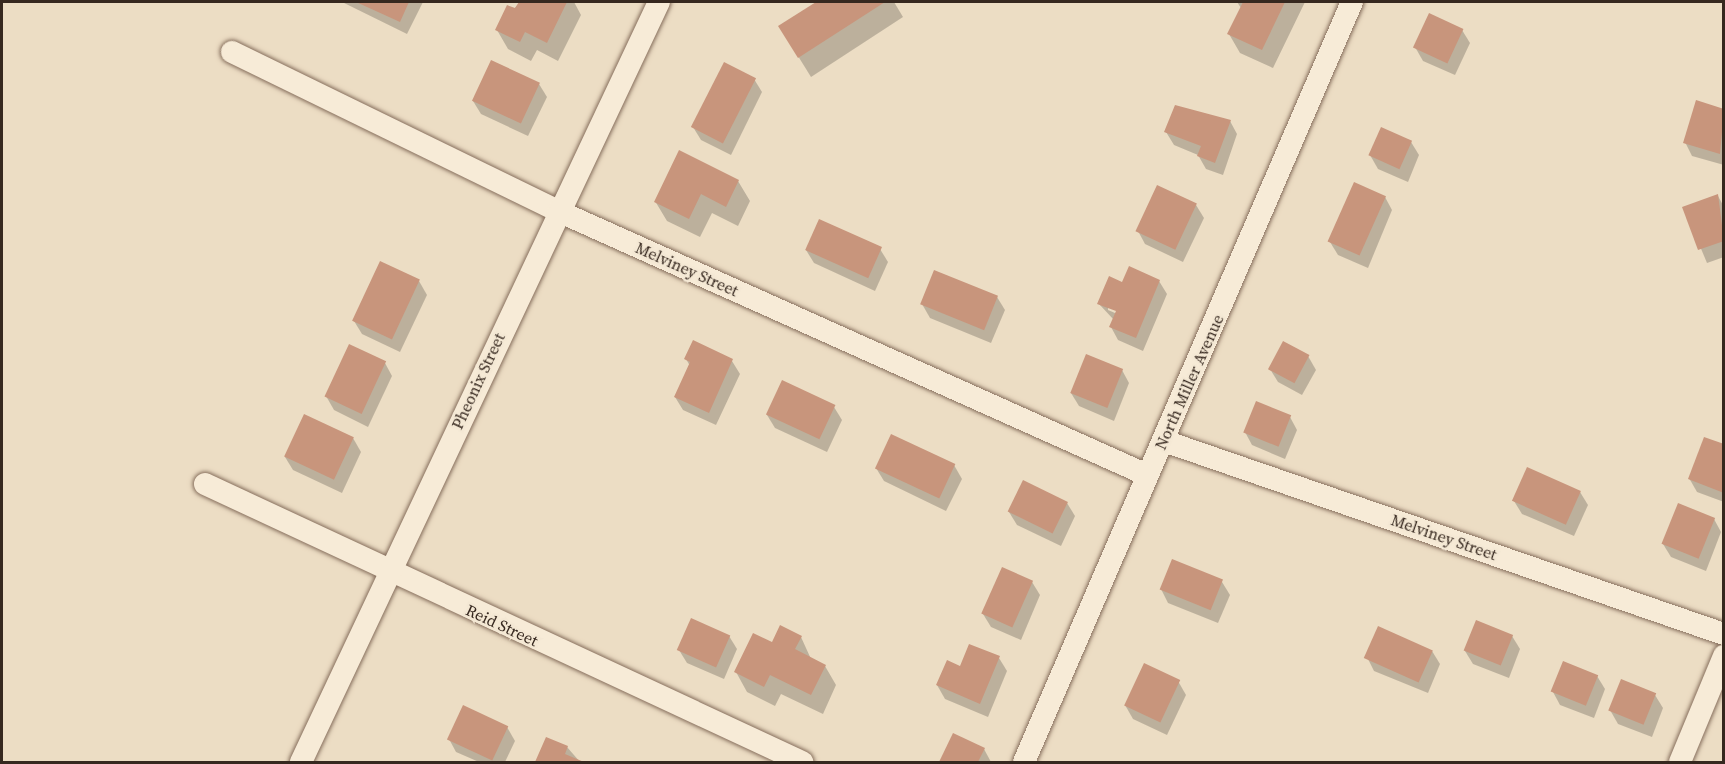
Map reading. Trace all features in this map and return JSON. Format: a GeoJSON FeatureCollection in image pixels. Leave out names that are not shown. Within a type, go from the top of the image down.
{"type":"FeatureCollection","features":[{"type":"Feature","properties":{"kind":"street","name":"Pheonix Street"},"geometry":{"type":"LineString","coordinates":[[301,762],[558,211],[659,2]]}},
{"type":"Feature","properties":{"kind":"street","name":"North Miller Avenue"},"geometry":{"type":"LineString","coordinates":[[1024,762],[1352,2]]}},
{"type":"Feature","properties":{"kind":"street","name":"Melviney Street"},"geometry":{"type":"LineString","coordinates":[[232,52],[558,211],[1147,475]]}},
{"type":"Feature","properties":{"kind":"street","name":"Melviney Street"},"geometry":{"type":"LineString","coordinates":[[1164,441],[1724,634]]}},
{"type":"Feature","properties":{"kind":"street","name":"Reid Street"},"geometry":{"type":"LineString","coordinates":[[205,484],[388,573],[802,762]]}},
{"type":"Feature","properties":{"kind":"street"},"geometry":{"type":"LineString","coordinates":[[1680,762],[1724,656]]}},
{"type":"Feature","properties":{"kind":"building"},"geometry":{"type":"Polygon","coordinates":[[[356,2],[409,2],[400,22],[356,2]]]}},
{"type":"Feature","properties":{"kind":"building"},"geometry":{"type":"Polygon","coordinates":[[[519,2],[567,2],[547,43],[525,32],[520,42],[495,30],[507,5],[515,8],[519,2]]]}},
{"type":"Feature","properties":{"kind":"building"},"geometry":{"type":"Polygon","coordinates":[[[816,2],[885,2],[798,58],[778,26],[816,2]]]}},
{"type":"Feature","properties":{"kind":"building"},"geometry":{"type":"Polygon","coordinates":[[[1243,2],[1285,2],[1262,50],[1227,34],[1243,2]]]}},
{"type":"Feature","properties":{"kind":"building"},"geometry":{"type":"Polygon","coordinates":[[[1429,13],[1463,29],[1447,63],[1413,47],[1429,13]]]}},
{"type":"Feature","properties":{"kind":"building"},"geometry":{"type":"Polygon","coordinates":[[[491,60],[540,83],[521,124],[472,101],[491,60]]]}},
{"type":"Feature","properties":{"kind":"building"},"geometry":{"type":"Polygon","coordinates":[[[724,62],[756,78],[723,143],[691,127],[724,62]]]}},
{"type":"Feature","properties":{"kind":"building"},"geometry":{"type":"Polygon","coordinates":[[[1696,100],[1724,109],[1720,154],[1683,143],[1696,100]]]}},
{"type":"Feature","properties":{"kind":"building"},"geometry":{"type":"Polygon","coordinates":[[[1175,105],[1231,120],[1215,163],[1197,156],[1201,146],[1164,132],[1175,105]]]}},
{"type":"Feature","properties":{"kind":"building"},"geometry":{"type":"Polygon","coordinates":[[[1381,127],[1412,141],[1399,169],[1368,155],[1381,127]]]}},
{"type":"Feature","properties":{"kind":"building"},"geometry":{"type":"Polygon","coordinates":[[[679,150],[739,180],[726,207],[701,194],[689,219],[654,202],[679,150]]]}},
{"type":"Feature","properties":{"kind":"building"},"geometry":{"type":"Polygon","coordinates":[[[1354,182],[1386,196],[1360,256],[1328,241],[1354,182]]]}},
{"type":"Feature","properties":{"kind":"building"},"geometry":{"type":"Polygon","coordinates":[[[1157,185],[1197,204],[1175,250],[1135,231],[1157,185]]]}},
{"type":"Feature","properties":{"kind":"building"},"geometry":{"type":"Polygon","coordinates":[[[1718,194],[1724,241],[1698,250],[1682,207],[1718,194]]]}},
{"type":"Feature","properties":{"kind":"building"},"geometry":{"type":"Polygon","coordinates":[[[819,219],[882,247],[868,278],[805,250],[819,219]]]}},
{"type":"Feature","properties":{"kind":"building"},"geometry":{"type":"Polygon","coordinates":[[[380,261],[420,280],[392,339],[352,321],[380,261]]]}},
{"type":"Feature","properties":{"kind":"building"},"geometry":{"type":"Polygon","coordinates":[[[1129,266],[1160,280],[1136,338],[1109,327],[1116,311],[1097,304],[1109,276],[1122,282],[1129,266]]]}},
{"type":"Feature","properties":{"kind":"building"},"geometry":{"type":"Polygon","coordinates":[[[934,270],[998,296],[984,330],[920,304],[934,270]]]}},
{"type":"Feature","properties":{"kind":"building"},"geometry":{"type":"Polygon","coordinates":[[[693,340],[733,359],[709,413],[674,397],[690,362],[684,359],[693,340]]]}},
{"type":"Feature","properties":{"kind":"building"},"geometry":{"type":"Polygon","coordinates":[[[1283,341],[1309,355],[1294,383],[1268,369],[1283,341]]]}},
{"type":"Feature","properties":{"kind":"building"},"geometry":{"type":"Polygon","coordinates":[[[349,344],[386,361],[362,414],[324,397],[349,344]]]}},
{"type":"Feature","properties":{"kind":"building"},"geometry":{"type":"Polygon","coordinates":[[[1086,354],[1123,369],[1107,408],[1070,393],[1086,354]]]}},
{"type":"Feature","properties":{"kind":"building"},"geometry":{"type":"Polygon","coordinates":[[[782,380],[835,405],[819,439],[766,414],[782,380]]]}},
{"type":"Feature","properties":{"kind":"building"},"geometry":{"type":"Polygon","coordinates":[[[1256,401],[1291,415],[1278,447],[1243,433],[1256,401]]]}},
{"type":"Feature","properties":{"kind":"building"},"geometry":{"type":"Polygon","coordinates":[[[304,414],[354,437],[334,480],[284,457],[304,414]]]}},
{"type":"Feature","properties":{"kind":"building"},"geometry":{"type":"Polygon","coordinates":[[[891,434],[955,464],[939,498],[875,468],[891,434]]]}},
{"type":"Feature","properties":{"kind":"building"},"geometry":{"type":"Polygon","coordinates":[[[1704,437],[1724,444],[1724,493],[1688,479],[1704,437]]]}},
{"type":"Feature","properties":{"kind":"building"},"geometry":{"type":"Polygon","coordinates":[[[1527,467],[1581,491],[1566,525],[1512,501],[1527,467]]]}},
{"type":"Feature","properties":{"kind":"building"},"geometry":{"type":"Polygon","coordinates":[[[1023,480],[1068,502],[1053,533],[1008,511],[1023,480]]]}},
{"type":"Feature","properties":{"kind":"building"},"geometry":{"type":"Polygon","coordinates":[[[1678,503],[1715,518],[1699,559],[1662,544],[1678,503]]]}},
{"type":"Feature","properties":{"kind":"building"},"geometry":{"type":"Polygon","coordinates":[[[1172,559],[1223,580],[1211,610],[1160,590],[1172,559]]]}},
{"type":"Feature","properties":{"kind":"building"},"geometry":{"type":"Polygon","coordinates":[[[1002,567],[1033,581],[1012,627],[981,614],[1002,567]]]}},
{"type":"Feature","properties":{"kind":"building"},"geometry":{"type":"Polygon","coordinates":[[[691,618],[730,635],[716,667],[677,650],[691,618]]]}},
{"type":"Feature","properties":{"kind":"building"},"geometry":{"type":"Polygon","coordinates":[[[1476,620],[1513,635],[1501,666],[1464,651],[1476,620]]]}},
{"type":"Feature","properties":{"kind":"building"},"geometry":{"type":"Polygon","coordinates":[[[780,625],[802,636],[795,649],[826,665],[811,695],[770,675],[764,687],[734,672],[753,633],[772,642],[780,625]]]}},
{"type":"Feature","properties":{"kind":"building"},"geometry":{"type":"Polygon","coordinates":[[[1378,626],[1433,650],[1419,682],[1364,658],[1378,626]]]}},
{"type":"Feature","properties":{"kind":"building"},"geometry":{"type":"Polygon","coordinates":[[[969,644],[1000,656],[980,704],[936,685],[947,660],[960,666],[969,644]]]}},
{"type":"Feature","properties":{"kind":"building"},"geometry":{"type":"Polygon","coordinates":[[[1563,661],[1598,675],[1586,706],[1551,692],[1563,661]]]}},
{"type":"Feature","properties":{"kind":"building"},"geometry":{"type":"Polygon","coordinates":[[[1144,663],[1180,680],[1160,723],[1124,706],[1144,663]]]}},
{"type":"Feature","properties":{"kind":"building"},"geometry":{"type":"Polygon","coordinates":[[[1621,679],[1656,693],[1643,725],[1608,711],[1621,679]]]}},
{"type":"Feature","properties":{"kind":"building"},"geometry":{"type":"Polygon","coordinates":[[[463,705],[508,726],[492,761],[447,739],[463,705]]]}},
{"type":"Feature","properties":{"kind":"building"},"geometry":{"type":"Polygon","coordinates":[[[953,733],[985,748],[978,762],[939,762],[953,733]]]}},
{"type":"Feature","properties":{"kind":"building"},"geometry":{"type":"Polygon","coordinates":[[[546,737],[568,746],[565,754],[584,762],[535,762],[546,737]]]}}]}
